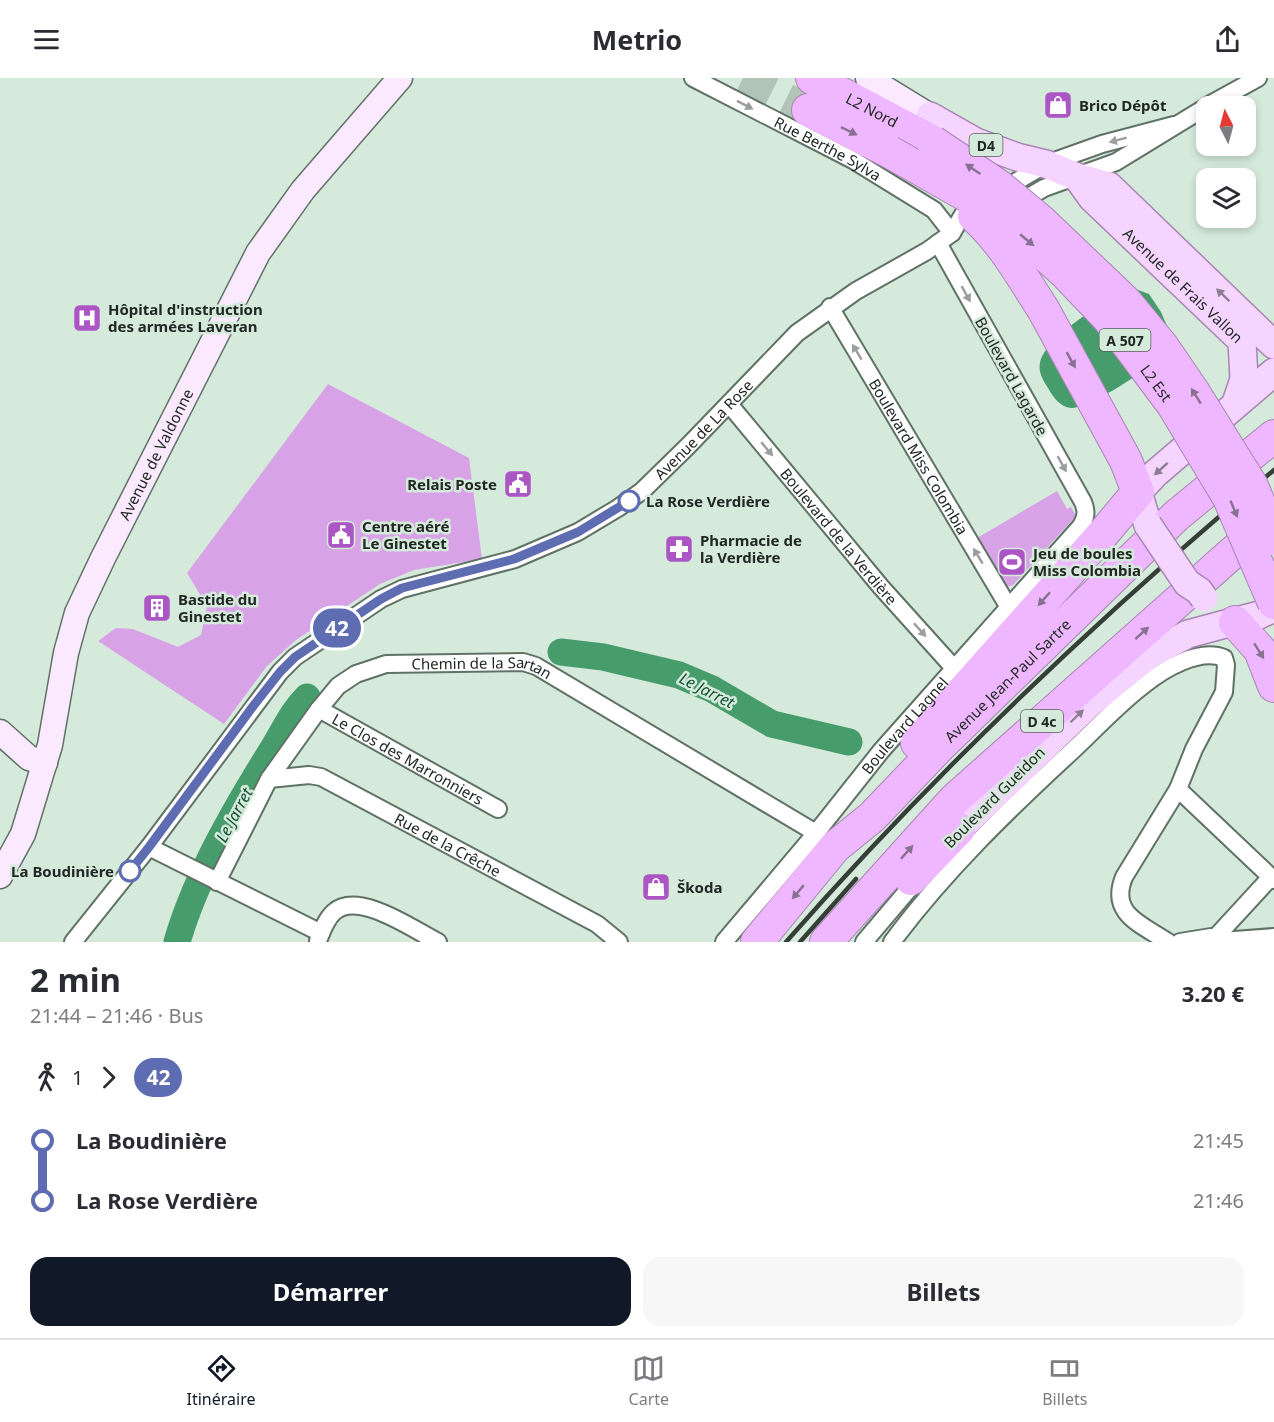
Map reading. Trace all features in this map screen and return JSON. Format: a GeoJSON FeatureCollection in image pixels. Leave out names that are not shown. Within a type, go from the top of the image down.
{"type":"FeatureCollection","features":[{"type":"Feature","properties":{"kind":"highway","name":"L2 Nord"},"geometry":{"type":"LineString","coordinates":[[812,78],[931,129]]}},
{"type":"Feature","properties":{"kind":"highway"},"geometry":{"type":"LineString","coordinates":[[848,78],[931,129]]}},
{"type":"Feature","properties":{"kind":"highway","name":"L2 Nord"},"geometry":{"type":"LineString","coordinates":[[808,110],[890,152]]}},
{"type":"Feature","properties":{"kind":"highway","name":"L2 Est"},"geometry":{"type":"LineString","coordinates":[[931,129],[1032,214],[1126,302],[1163,347],[1193,391],[1252,486],[1274,539]]}},
{"type":"Feature","properties":{"kind":"highway"},"geometry":{"type":"LineString","coordinates":[[826,840],[864,808],[907,755],[1138,492],[1121,452],[1043,309],[994,236],[962,206],[890,152]]}},
{"type":"Feature","properties":{"kind":"highway","name":"L2 Est"},"geometry":{"type":"LineString","coordinates":[[890,152],[978,202],[1024,236],[1066,274],[1108,318],[1173,405],[1229,498],[1274,603]]}},
{"type":"Feature","properties":{"kind":"highway","name":"Avenue Jean-Paul Sartre"},"geometry":{"type":"LineString","coordinates":[[757,942],[826,840],[872,817],[940,746],[1176,516],[1274,436]]}},
{"type":"Feature","properties":{"kind":"highway","name":"D 4c"},"geometry":{"type":"LineString","coordinates":[[826,942],[955,799],[1274,516]]}},
{"type":"Feature","properties":{"kind":"highway"},"geometry":{"type":"LineString","coordinates":[[1234,622],[1260,650],[1274,686]]}},
{"type":"Feature","properties":{"kind":"highway"},"geometry":{"type":"LineString","coordinates":[[850,942],[959,829]]}},
{"type":"Feature","properties":{"kind":"main road","name":"D4"},"geometry":{"type":"LineString","coordinates":[[931,129],[976,142],[1017,158],[1047,164],[1077,177]]}},
{"type":"Feature","properties":{"kind":"main road","name":"Avenue de Frais Vallon"},"geometry":{"type":"LineString","coordinates":[[1077,177],[1109,186],[1274,345]]}},
{"type":"Feature","properties":{"kind":"main road","name":"Avenue de Frais Vallon"},"geometry":{"type":"LineString","coordinates":[[1077,177],[1092,198],[1242,341],[1244,379],[1236,403]]}},
{"type":"Feature","properties":{"kind":"main road"},"geometry":{"type":"LineString","coordinates":[[1274,372],[1156,473],[1138,492],[1148,525],[1194,597],[1234,622],[1274,608]]}},
{"type":"Feature","properties":{"kind":"main road","name":"Boulevard Gueidon"},"geometry":{"type":"LineString","coordinates":[[959,829],[1091,702],[1150,654],[1188,634],[1234,622]]}},
{"type":"Feature","properties":{"kind":"street","name":"Avenue de Valdonne"},"geometry":{"type":"LineString","coordinates":[[0,876],[23,834],[54,728],[66,653],[77,613],[102,558],[258,253],[303,190],[400,78]]}},
{"type":"Feature","properties":{"kind":"street","name":"Rue Berthe Sylva"},"geometry":{"type":"LineString","coordinates":[[693,78],[852,160],[934,210],[952,233]]}},
{"type":"Feature","properties":{"kind":"street","name":"D4"},"geometry":{"type":"LineString","coordinates":[[868,78],[931,129]]}},
{"type":"Feature","properties":{"kind":"street"},"geometry":{"type":"LineString","coordinates":[[1226,96],[1258,78]]}},
{"type":"Feature","properties":{"kind":"street"},"geometry":{"type":"LineString","coordinates":[[952,233],[975,229],[1044,188],[1116,162],[1196,113]]}},
{"type":"Feature","properties":{"kind":"street"},"geometry":{"type":"LineString","coordinates":[[952,233],[965,212],[1047,164],[1101,144],[1174,125]]}},
{"type":"Feature","properties":{"kind":"street","name":"Avenue de La Rose"},"geometry":{"type":"LineString","coordinates":[[72,942],[149,847],[254,705],[295,657],[381,599],[402,588],[514,559],[588,526],[618,508],[642,491],[797,333],[830,307],[952,233]]}},
{"type":"Feature","properties":{"kind":"street","name":"Boulevard Lagarde"},"geometry":{"type":"LineString","coordinates":[[938,243],[1086,510]]}},
{"type":"Feature","properties":{"kind":"street","name":"Boulevard Miss Colombia"},"geometry":{"type":"LineString","coordinates":[[830,307],[1008,606]]}},
{"type":"Feature","properties":{"kind":"street","name":"Boulevard de la Verdière"},"geometry":{"type":"LineString","coordinates":[[729,404],[881,587],[953,667]]}},
{"type":"Feature","properties":{"kind":"street","name":"Boulevard Lagnel"},"geometry":{"type":"LineString","coordinates":[[724,942],[826,840],[881,751],[953,667],[1081,526],[1086,517],[1086,510]]}},
{"type":"Feature","properties":{"kind":"street","name":"Boulevard Gueidon"},"geometry":{"type":"LineString","coordinates":[[892,942],[906,923],[999,819],[1145,684],[1179,663],[1199,656],[1216,655],[1224,658],[1227,664],[1224,692],[1194,749],[1178,789]]}},
{"type":"Feature","properties":{"kind":"street","name":"Chemin de la Sartan"},"geometry":{"type":"LineString","coordinates":[[212,879],[269,779],[319,709],[338,686],[356,674],[386,664],[523,662],[544,671],[826,840]]}},
{"type":"Feature","properties":{"kind":"street","name":"Le Clos des Marronniers"},"geometry":{"type":"LineString","coordinates":[[319,709],[498,809]]}},
{"type":"Feature","properties":{"kind":"street"},"geometry":{"type":"LineString","coordinates":[[0,732],[29,758],[45,763]]}},
{"type":"Feature","properties":{"kind":"street","name":"Rue de la Crêche"},"geometry":{"type":"LineString","coordinates":[[269,779],[309,775],[321,777],[597,924],[619,942]]}},
{"type":"Feature","properties":{"kind":"street"},"geometry":{"type":"LineString","coordinates":[[1168,942],[1128,914],[1121,905],[1119,897],[1124,877],[1178,789],[1272,878],[1214,939]]}},
{"type":"Feature","properties":{"kind":"street","name":"Boulevard Gueidon"},"geometry":{"type":"LineString","coordinates":[[864,942],[959,829]]}},
{"type":"Feature","properties":{"kind":"street"},"geometry":{"type":"LineString","coordinates":[[149,847],[320,938],[334,912],[344,906],[362,905],[438,942]]}},
{"type":"Feature","properties":{"kind":"street"},"geometry":{"type":"LineString","coordinates":[[1179,942],[1211,937],[1221,941],[1274,937]]}},
{"type":"Feature","properties":{"kind":"shaded area"},"geometry":{"type":"Polygon","coordinates":[[[1130,287],[1149,294],[1161,312],[1170,333],[1166,347],[1156,361],[1119,387],[1079,407],[1063,406],[1052,395],[1041,376],[1040,363],[1044,353],[1053,342],[1079,320],[1130,287]]]}},
{"type":"Feature","properties":{"kind":"shaded area"},"geometry":{"type":"Polygon","coordinates":[[[328,384],[469,458],[482,559],[414,570],[380,584],[296,640],[267,666],[224,724],[98,641],[116,628],[133,629],[178,647],[201,635],[207,606],[187,573],[328,384]]]}},
{"type":"Feature","properties":{"kind":"shaded area","name":"Jeu de boules Miss Colombia"},"geometry":{"type":"Polygon","coordinates":[[[1057,491],[1067,509],[1071,507],[1076,516],[1013,585],[1007,587],[977,538],[1057,491]]]}},
{"type":"Feature","properties":{"kind":"waterway","name":"Le Jarret"},"geometry":{"type":"LineString","coordinates":[[561,652],[603,657],[679,675],[712,689],[772,724],[849,742]]}},
{"type":"Feature","properties":{"kind":"waterway","name":"Le Jarret"},"geometry":{"type":"LineString","coordinates":[[177,942],[195,892],[218,843],[288,722],[307,697]]}},
{"type":"Feature","properties":{"kind":"tunnel"},"geometry":{"type":"LineString","coordinates":[[743,78],[808,110]]}},
{"type":"Feature","properties":{"kind":"railway"},"geometry":{"type":"LineString","coordinates":[[786,942],[960,756],[1083,638],[1274,470]]}},
{"type":"Feature","properties":{"kind":"railway"},"geometry":{"type":"LineString","coordinates":[[800,942],[856,879]]}},
{"type":"Feature","properties":{"kind":"bus line","name":"42"},"geometry":{"type":"LineString","coordinates":[[130,871],[267,688],[295,657],[381,599],[402,588],[514,559],[546,547],[578,532],[629,501]]}},
{"type":"Feature","properties":{"kind":"place","name":"Brico Dépôt"},"geometry":{"type":"Point","coordinates":[1058,105]}},
{"type":"Feature","properties":{"kind":"place","name":"Hôpital d'instruction des armées Laveran"},"geometry":{"type":"Point","coordinates":[87,318]}},
{"type":"Feature","properties":{"kind":"place","name":"Relais Poste"},"geometry":{"type":"Point","coordinates":[518,484]}},
{"type":"Feature","properties":{"kind":"place","name":"La Rose Verdière"},"geometry":{"type":"Point","coordinates":[629,501]}},
{"type":"Feature","properties":{"kind":"place","name":"Centre aéré Le Ginestet"},"geometry":{"type":"Point","coordinates":[341,535]}},
{"type":"Feature","properties":{"kind":"place","name":"Pharmacie de la Verdière"},"geometry":{"type":"Point","coordinates":[679,549]}},
{"type":"Feature","properties":{"kind":"place","name":"Jeu de boules Miss Colombia"},"geometry":{"type":"Point","coordinates":[1012,562]}},
{"type":"Feature","properties":{"kind":"place","name":"Bastide du Ginestet"},"geometry":{"type":"Point","coordinates":[157,608]}},
{"type":"Feature","properties":{"kind":"place","name":"La Boudinière"},"geometry":{"type":"Point","coordinates":[130,871]}},
{"type":"Feature","properties":{"kind":"place","name":"Škoda"},"geometry":{"type":"Point","coordinates":[656,887]}}]}
